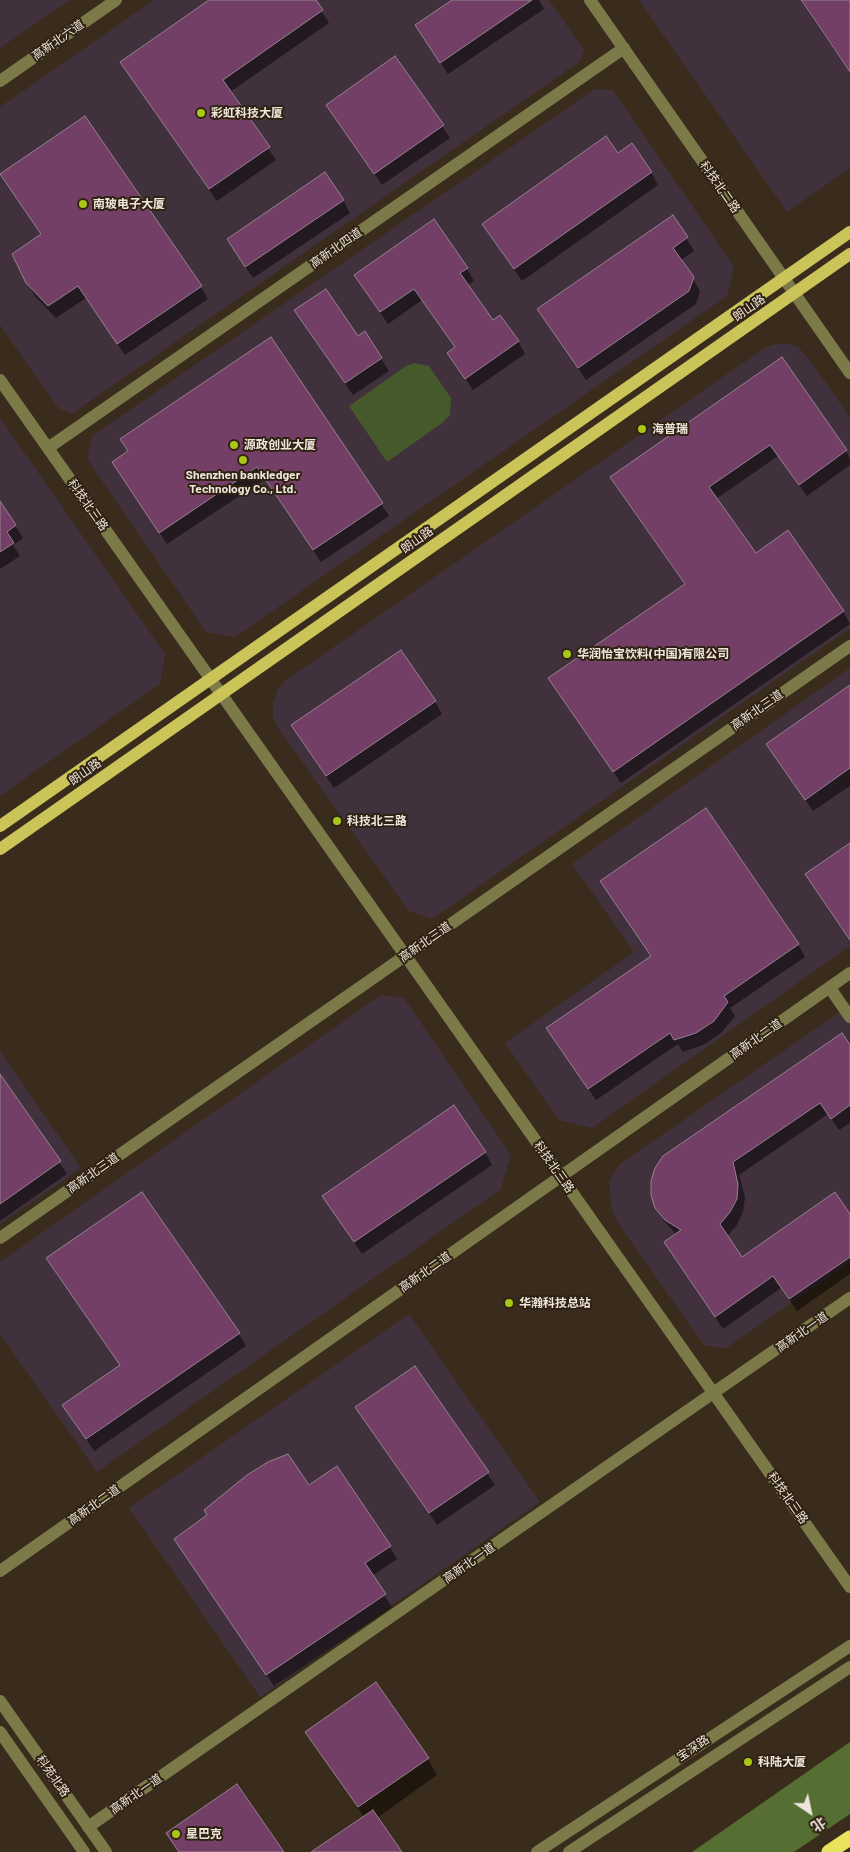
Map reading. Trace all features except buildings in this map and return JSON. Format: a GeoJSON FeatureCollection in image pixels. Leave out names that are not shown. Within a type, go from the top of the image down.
{"type":"FeatureCollection","features":[{"type":"Feature","properties":{"kind":"highway"},"geometry":{"type":"LineString","coordinates":[[829,1852],[850,1838]]}},
{"type":"Feature","properties":{"kind":"main road","name":"朗山路"},"geometry":{"type":"LineString","coordinates":[[0,826],[850,232]]}},
{"type":"Feature","properties":{"kind":"main road","name":"朗山路"},"geometry":{"type":"LineString","coordinates":[[0,848],[850,254]]}},
{"type":"Feature","properties":{"kind":"street","name":"高新北六道"},"geometry":{"type":"LineString","coordinates":[[0,81],[116,0]]}},
{"type":"Feature","properties":{"kind":"street","name":"科技北二路"},"geometry":{"type":"LineString","coordinates":[[590,0],[850,373]]}},
{"type":"Feature","properties":{"kind":"street","name":"高新北四道"},"geometry":{"type":"LineString","coordinates":[[48,448],[624,48]]}},
{"type":"Feature","properties":{"kind":"street","name":"科技北三路"},"geometry":{"type":"LineString","coordinates":[[0,380],[850,1587]]}},
{"type":"Feature","properties":{"kind":"street","name":"高新北三道"},"geometry":{"type":"LineString","coordinates":[[0,1238],[850,646]]}},
{"type":"Feature","properties":{"kind":"street","name":"高新北二道"},"geometry":{"type":"LineString","coordinates":[[0,1571],[850,973]]}},
{"type":"Feature","properties":{"kind":"street"},"geometry":{"type":"LineString","coordinates":[[830,988],[850,1017]]}},
{"type":"Feature","properties":{"kind":"street","name":"高新北一道"},"geometry":{"type":"LineString","coordinates":[[88,1827],[850,1298]]}},
{"type":"Feature","properties":{"kind":"street","name":"宝深路"},"geometry":{"type":"LineString","coordinates":[[536,1852],[850,1646]]}},
{"type":"Feature","properties":{"kind":"street","name":"宝深路"},"geometry":{"type":"LineString","coordinates":[[569,1852],[850,1667]]}},
{"type":"Feature","properties":{"kind":"street","name":"科苑北路"},"geometry":{"type":"LineString","coordinates":[[0,1701],[106,1852]]}},
{"type":"Feature","properties":{"kind":"street","name":"科苑北路"},"geometry":{"type":"LineString","coordinates":[[0,1732],[84,1852]]}},
{"type":"Feature","properties":{"kind":"shaded area"},"geometry":{"type":"Polygon","coordinates":[[[0,0],[70,0],[0,48],[0,0]]]}},
{"type":"Feature","properties":{"kind":"shaded area"},"geometry":{"type":"Polygon","coordinates":[[[154,0],[549,0],[584,50],[579,62],[73,413],[59,409],[0,325],[0,107],[154,0]]]}},
{"type":"Feature","properties":{"kind":"shaded area"},"geometry":{"type":"Polygon","coordinates":[[[639,0],[850,0],[850,168],[787,212],[639,0]]]}},
{"type":"Feature","properties":{"kind":"shaded area"},"geometry":{"type":"Polygon","coordinates":[[[595,89],[613,90],[734,267],[727,296],[235,637],[206,632],[87,459],[92,436],[595,89]]]}},
{"type":"Feature","properties":{"kind":"shaded area","name":"华润怡宝饮料(中国)有限公司"},"geometry":{"type":"Polygon","coordinates":[[[781,343],[797,346],[809,359],[850,417],[850,628],[432,919],[409,911],[280,731],[273,717],[273,703],[278,689],[285,681],[766,347],[781,343]]]}},
{"type":"Feature","properties":{"kind":"shaded area"},"geometry":{"type":"Polygon","coordinates":[[[0,418],[165,654],[160,684],[0,796],[0,418]]]}},
{"type":"Feature","properties":{"kind":"shaded area"},"geometry":{"type":"Polygon","coordinates":[[[850,668],[850,946],[592,1128],[559,1120],[505,1043],[634,952],[572,864],[850,668]]]}},
{"type":"Feature","properties":{"kind":"shaded area"},"geometry":{"type":"Polygon","coordinates":[[[381,995],[404,998],[511,1155],[501,1189],[97,1472],[0,1334],[0,1262],[381,995]]]}},
{"type":"Feature","properties":{"kind":"shaded area"},"geometry":{"type":"Polygon","coordinates":[[[850,1005],[850,1262],[725,1349],[704,1345],[620,1226],[612,1210],[609,1181],[620,1164],[850,1005]]]}},
{"type":"Feature","properties":{"kind":"shaded area"},"geometry":{"type":"Polygon","coordinates":[[[0,1051],[81,1168],[0,1224],[0,1051]]]}},
{"type":"Feature","properties":{"kind":"shaded area"},"geometry":{"type":"Polygon","coordinates":[[[409,1314],[540,1502],[260,1697],[129,1508],[409,1314]]]}},
{"type":"Feature","properties":{"kind":"green space"},"geometry":{"type":"Polygon","coordinates":[[[414,363],[429,366],[451,398],[450,415],[442,423],[387,462],[349,406],[406,366],[414,363]]]}},
{"type":"Feature","properties":{"kind":"green space"},"geometry":{"type":"Polygon","coordinates":[[[850,1742],[850,1814],[794,1852],[692,1852],[850,1742]]]}},
{"type":"Feature","properties":{"kind":"place","name":"彩虹科技大厦"},"geometry":{"type":"Point","coordinates":[201,113]}},
{"type":"Feature","properties":{"kind":"place","name":"南玻电子大厦"},"geometry":{"type":"Point","coordinates":[83,204]}},
{"type":"Feature","properties":{"kind":"place","name":"海普瑞"},"geometry":{"type":"Point","coordinates":[642,429]}},
{"type":"Feature","properties":{"kind":"place","name":"源政创业大厦"},"geometry":{"type":"Point","coordinates":[234,445]}},
{"type":"Feature","properties":{"kind":"place","name":"Shenzhen bankledger Technology Co., Ltd."},"geometry":{"type":"Point","coordinates":[243,460]}},
{"type":"Feature","properties":{"kind":"place","name":"华润怡宝饮料(中国)有限公司"},"geometry":{"type":"Point","coordinates":[567,654]}},
{"type":"Feature","properties":{"kind":"place","name":"科技北三路"},"geometry":{"type":"Point","coordinates":[337,821]}},
{"type":"Feature","properties":{"kind":"place","name":"华瀚科技总站"},"geometry":{"type":"Point","coordinates":[509,1303]}},
{"type":"Feature","properties":{"kind":"place","name":"科陆大厦"},"geometry":{"type":"Point","coordinates":[748,1762]}},
{"type":"Feature","properties":{"kind":"place","name":"星巴克"},"geometry":{"type":"Point","coordinates":[176,1834]}}]}
